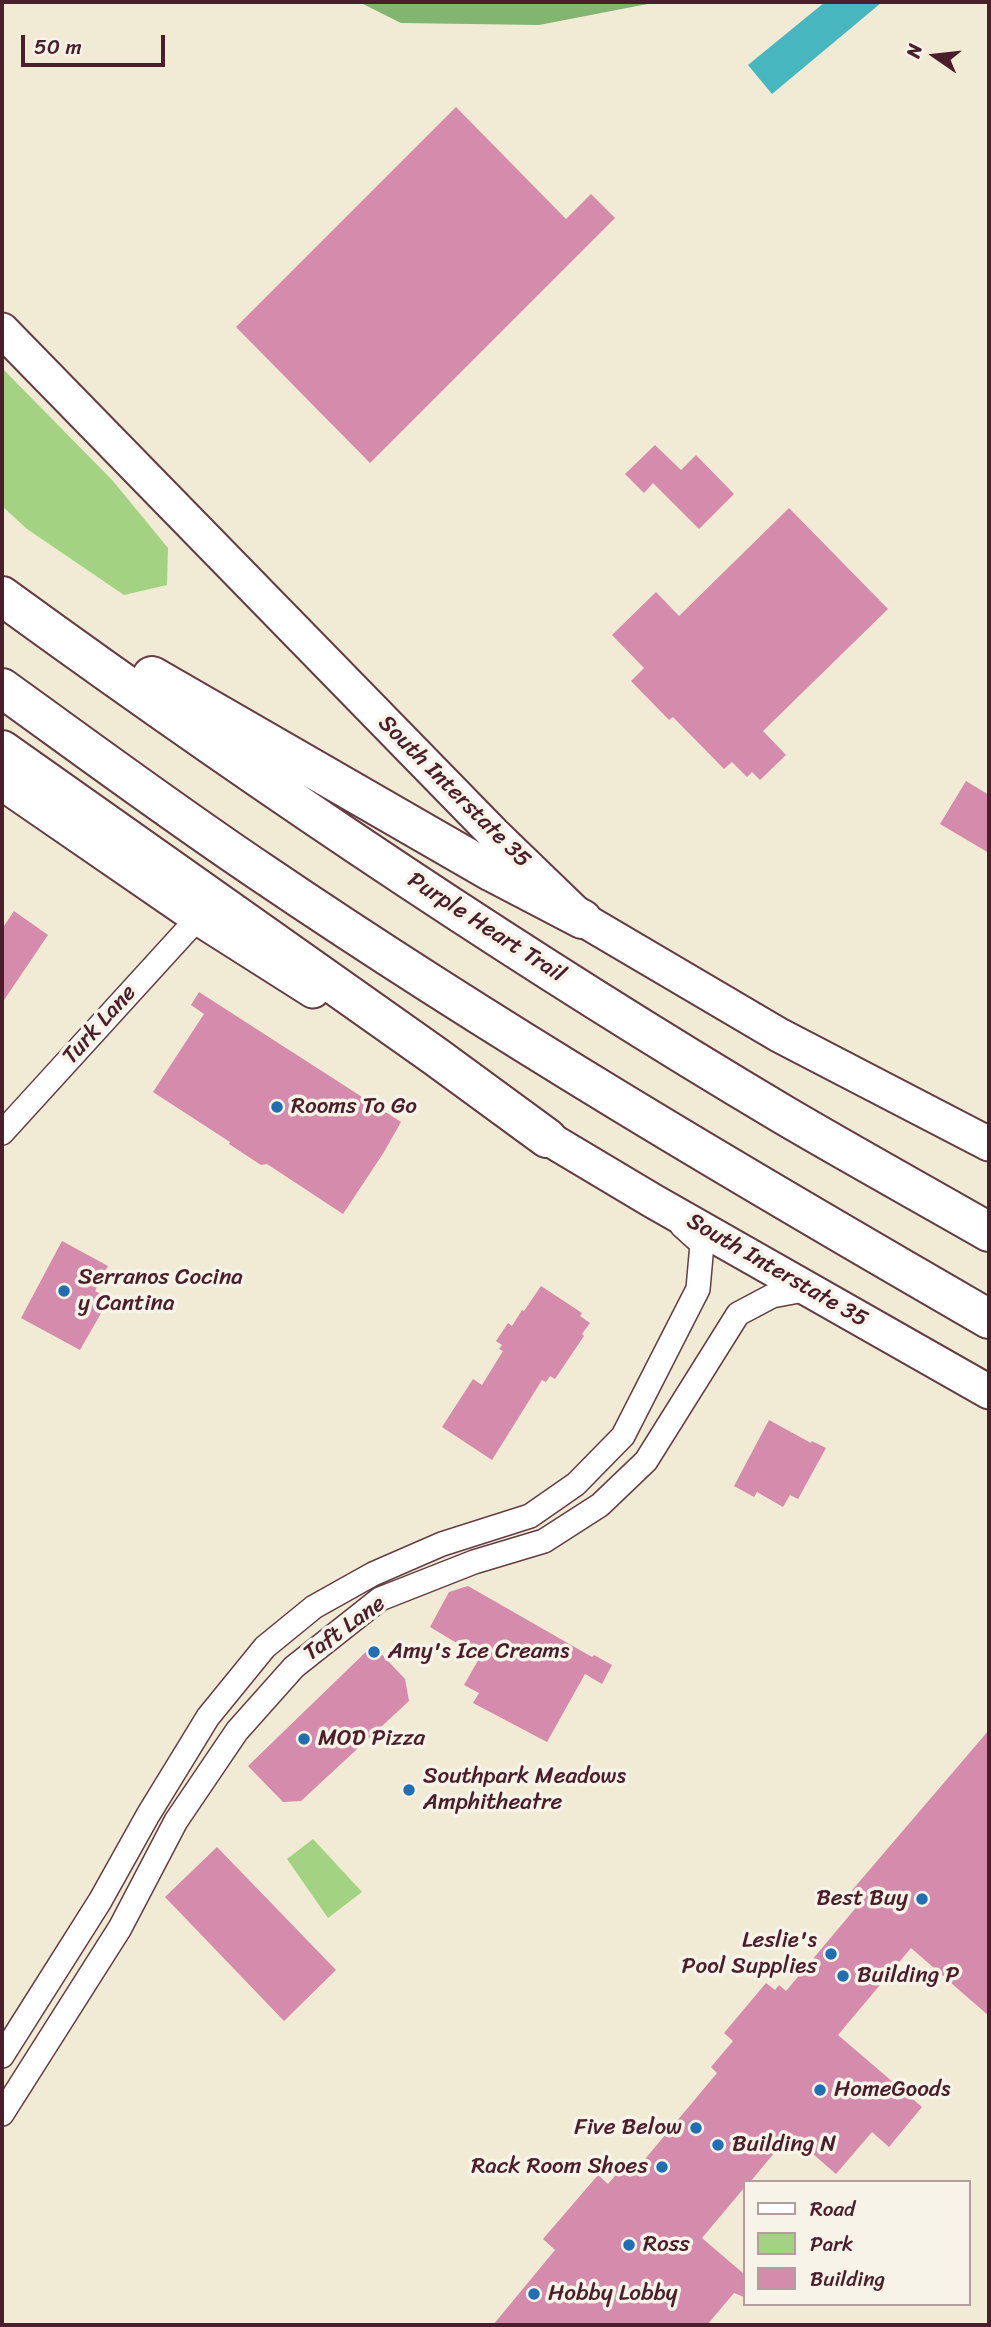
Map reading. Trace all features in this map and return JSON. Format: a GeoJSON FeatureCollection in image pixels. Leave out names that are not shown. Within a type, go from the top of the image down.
{"type":"FeatureCollection","features":[{"type":"Feature","properties":{"kind":"highway"},"geometry":{"type":"LineString","coordinates":[[2,582],[287,756],[492,872],[583,919]]}},
{"type":"Feature","properties":{"kind":"highway","name":"Purple Heart Trail"},"geometry":{"type":"LineString","coordinates":[[2,596],[132,691],[315,817],[516,948],[774,1109],[989,1232]]}},
{"type":"Feature","properties":{"kind":"highway"},"geometry":{"type":"LineString","coordinates":[[2,688],[262,873],[502,1028],[786,1203],[989,1319]]}},
{"type":"Feature","properties":{"kind":"highway"},"geometry":{"type":"LineString","coordinates":[[2,750],[424,1048],[547,1139]]}},
{"type":"Feature","properties":{"kind":"main road","name":"South Interstate 35"},"geometry":{"type":"LineString","coordinates":[[2,330],[493,833],[583,919],[779,1035],[989,1144]]}},
{"type":"Feature","properties":{"kind":"main road","name":"South Interstate 35"},"geometry":{"type":"LineString","coordinates":[[2,783],[198,918],[547,1139],[989,1392]]}},
{"type":"Feature","properties":{"kind":"street","name":"Turk Lane"},"geometry":{"type":"LineString","coordinates":[[2,1133],[198,918]]}},
{"type":"Feature","properties":{"kind":"street","name":"Taft Lane"},"geometry":{"type":"LineString","coordinates":[[2,2056],[100,1901],[148,1815],[208,1717],[265,1647],[314,1607],[377,1572],[442,1544],[530,1516],[576,1484],[623,1436],[698,1289],[702,1244],[653,1201]]}},
{"type":"Feature","properties":{"kind":"street","name":"Taft Lane"},"geometry":{"type":"LineString","coordinates":[[2,2114],[120,1928],[176,1821],[237,1731],[294,1667],[380,1599],[474,1562],[544,1541],[600,1505],[646,1461],[738,1314],[772,1296],[810,1290]]}},
{"type":"Feature","properties":{"kind":"green space"},"geometry":{"type":"Polygon","coordinates":[[[359,2],[658,2],[539,25],[401,23],[359,2]]]}},
{"type":"Feature","properties":{"kind":"green space"},"geometry":{"type":"Polygon","coordinates":[[[2,368],[113,481],[168,548],[167,585],[124,595],[27,529],[2,506],[2,368]]]}},
{"type":"Feature","properties":{"kind":"green space"},"geometry":{"type":"Polygon","coordinates":[[[313,1839],[362,1892],[328,1918],[287,1859],[313,1839]]]}},
{"type":"Feature","properties":{"kind":"water"},"geometry":{"type":"Polygon","coordinates":[[[825,2],[881,3],[772,94],[748,65],[825,2]]]}},
{"type":"Feature","properties":{"kind":"building"},"geometry":{"type":"Polygon","coordinates":[[[456,107],[566,219],[591,194],[615,218],[370,463],[236,327],[456,107]]]}},
{"type":"Feature","properties":{"kind":"building"},"geometry":{"type":"Polygon","coordinates":[[[655,445],[681,470],[696,455],[734,494],[699,529],[653,483],[644,493],[625,474],[655,445]]]}},
{"type":"Feature","properties":{"kind":"building"},"geometry":{"type":"Polygon","coordinates":[[[789,508],[888,609],[763,731],[786,755],[760,780],[752,772],[747,777],[732,762],[724,769],[673,717],[669,720],[631,681],[644,668],[612,635],[656,592],[679,616],[789,508]]]}},
{"type":"Feature","properties":{"kind":"building"},"geometry":{"type":"Polygon","coordinates":[[[966,781],[989,795],[989,853],[940,824],[966,781]]]}},
{"type":"Feature","properties":{"kind":"building"},"geometry":{"type":"Polygon","coordinates":[[[14,911],[48,935],[2,1003],[2,929],[14,911]]]}},
{"type":"Feature","properties":{"kind":"building","name":"Rooms To Go"},"geometry":{"type":"Polygon","coordinates":[[[199,992],[401,1122],[343,1214],[267,1164],[261,1165],[153,1092],[204,1014],[191,1005],[199,992]]]}},
{"type":"Feature","properties":{"kind":"building"},"geometry":{"type":"Polygon","coordinates":[[[62,1241],[108,1266],[95,1291],[107,1297],[102,1307],[104,1308],[80,1350],[21,1318],[62,1241]]]}},
{"type":"Feature","properties":{"kind":"building"},"geometry":{"type":"Polygon","coordinates":[[[541,1286],[582,1313],[580,1316],[590,1323],[555,1379],[550,1376],[546,1382],[542,1380],[492,1460],[442,1427],[473,1379],[482,1385],[503,1351],[499,1349],[502,1345],[496,1341],[508,1323],[512,1326],[541,1286]]]}},
{"type":"Feature","properties":{"kind":"building"},"geometry":{"type":"Polygon","coordinates":[[[769,1420],[811,1443],[812,1441],[826,1448],[798,1499],[790,1495],[783,1507],[757,1492],[754,1497],[734,1486],[769,1420]]]}},
{"type":"Feature","properties":{"kind":"building"},"geometry":{"type":"Polygon","coordinates":[[[468,1586],[592,1657],[594,1655],[612,1665],[602,1684],[585,1674],[547,1742],[473,1703],[479,1693],[464,1685],[480,1657],[430,1627],[449,1592],[468,1586]]]}},
{"type":"Feature","properties":{"kind":"building"},"geometry":{"type":"Polygon","coordinates":[[[373,1645],[405,1679],[409,1701],[301,1801],[283,1802],[248,1766],[373,1645]]]}},
{"type":"Feature","properties":{"kind":"building"},"geometry":{"type":"Polygon","coordinates":[[[989,1730],[989,2016],[911,1948],[838,2035],[922,2107],[889,2147],[872,2132],[836,2174],[790,2134],[752,2180],[743,2180],[743,2189],[702,2238],[743,2273],[743,2297],[734,2293],[707,2325],[493,2325],[555,2250],[543,2239],[598,2175],[608,2184],[621,2169],[630,2177],[717,2073],[711,2067],[733,2041],[724,2033],[766,1983],[775,1990],[779,1985],[786,1991],[859,1904],[848,1895],[989,1730]]]}},
{"type":"Feature","properties":{"kind":"building"},"geometry":{"type":"Polygon","coordinates":[[[217,1847],[336,1970],[284,2021],[165,1897],[217,1847]]]}},
{"type":"Feature","properties":{"kind":"place","name":"Rooms To Go"},"geometry":{"type":"Point","coordinates":[277,1107]}},
{"type":"Feature","properties":{"kind":"place","name":"Serranos Cocina y Cantina"},"geometry":{"type":"Point","coordinates":[64,1291]}},
{"type":"Feature","properties":{"kind":"place","name":"Amy's Ice Creams"},"geometry":{"type":"Point","coordinates":[374,1652]}},
{"type":"Feature","properties":{"kind":"place","name":"MOD Pizza"},"geometry":{"type":"Point","coordinates":[304,1739]}},
{"type":"Feature","properties":{"kind":"place","name":"Southpark Meadows Amphitheatre"},"geometry":{"type":"Point","coordinates":[409,1790]}},
{"type":"Feature","properties":{"kind":"place","name":"Best Buy"},"geometry":{"type":"Point","coordinates":[922,1899]}},
{"type":"Feature","properties":{"kind":"place","name":"Leslie's Pool Supplies"},"geometry":{"type":"Point","coordinates":[831,1954]}},
{"type":"Feature","properties":{"kind":"place","name":"Building P"},"geometry":{"type":"Point","coordinates":[843,1976]}},
{"type":"Feature","properties":{"kind":"place","name":"HomeGoods"},"geometry":{"type":"Point","coordinates":[820,2090]}},
{"type":"Feature","properties":{"kind":"place","name":"Five Below"},"geometry":{"type":"Point","coordinates":[696,2128]}},
{"type":"Feature","properties":{"kind":"place","name":"Building N"},"geometry":{"type":"Point","coordinates":[718,2145]}},
{"type":"Feature","properties":{"kind":"place","name":"Rack Room Shoes"},"geometry":{"type":"Point","coordinates":[662,2167]}},
{"type":"Feature","properties":{"kind":"place","name":"Ross"},"geometry":{"type":"Point","coordinates":[629,2245]}},
{"type":"Feature","properties":{"kind":"place","name":"Hobby Lobby"},"geometry":{"type":"Point","coordinates":[534,2294]}}]}
